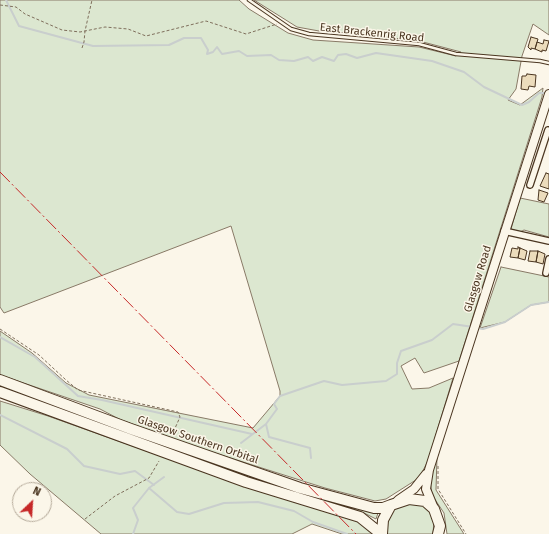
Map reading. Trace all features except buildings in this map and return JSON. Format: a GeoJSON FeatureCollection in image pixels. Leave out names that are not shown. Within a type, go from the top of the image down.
{"type":"FeatureCollection","features":[{"type":"Feature","properties":{"kind":"highway","name":"Glasgow Southern Orbital"},"geometry":{"type":"LineString","coordinates":[[0,380],[131,429],[300,488],[374,508],[384,508],[404,499],[414,498],[424,501],[434,509]]}},
{"type":"Feature","properties":{"kind":"highway","name":"Glasgow Southern Orbital"},"geometry":{"type":"LineString","coordinates":[[0,392],[246,482],[360,517],[367,520],[381,534]]}},
{"type":"Feature","properties":{"kind":"highway"},"geometry":{"type":"LineString","coordinates":[[381,534],[383,520],[392,504]]}},
{"type":"Feature","properties":{"kind":"highway"},"geometry":{"type":"LineString","coordinates":[[434,509],[440,531]]}},
{"type":"Feature","properties":{"kind":"main road","name":"Glasgow Road"},"geometry":{"type":"LineString","coordinates":[[434,509],[427,494],[426,484],[429,470],[504,231],[549,94]]}},
{"type":"Feature","properties":{"kind":"main road","name":"Glasgow Road"},"geometry":{"type":"LineString","coordinates":[[392,504],[418,486],[429,470]]}},
{"type":"Feature","properties":{"kind":"street"},"geometry":{"type":"LineString","coordinates":[[530,185],[549,130],[538,128]]}},
{"type":"Feature","properties":{"kind":"street"},"geometry":{"type":"LineString","coordinates":[[504,231],[549,241]]}},
{"type":"Feature","properties":{"kind":"street"},"geometry":{"type":"LineString","coordinates":[[546,274],[549,259]]}},
{"type":"Feature","properties":{"kind":"lane","name":"East Brackenrig Road"},"geometry":{"type":"LineString","coordinates":[[249,0],[290,29],[310,34],[419,44],[456,54],[549,63]]}},
{"type":"Feature","properties":{"kind":"path"},"geometry":{"type":"LineString","coordinates":[[82,48],[92,0]]}},
{"type":"Feature","properties":{"kind":"path"},"geometry":{"type":"LineString","coordinates":[[0,5],[16,7],[25,14],[62,30],[85,31],[105,27],[128,29],[146,36],[206,21],[246,34],[282,23]]}},
{"type":"Feature","properties":{"kind":"path"},"geometry":{"type":"LineString","coordinates":[[0,329],[39,355],[78,390],[178,412],[180,417],[171,436]]}},
{"type":"Feature","properties":{"kind":"path"},"geometry":{"type":"LineString","coordinates":[[85,519],[115,496],[149,478],[159,461]]}},
{"type":"Feature","properties":{"kind":"path"},"geometry":{"type":"LineString","coordinates":[[439,462],[438,490],[466,534]]}},
{"type":"Feature","properties":{"kind":"green space"},"geometry":{"type":"Polygon","coordinates":[[[0,0],[239,0],[249,9],[288,33],[313,40],[419,47],[456,56],[461,52],[423,42],[364,34],[319,31],[297,27],[254,0],[549,0],[549,35],[533,24],[522,56],[516,89],[508,100],[520,105],[543,88],[542,97],[459,361],[424,373],[415,358],[401,366],[412,389],[429,388],[453,378],[428,461],[419,478],[386,499],[375,501],[325,488],[205,450],[121,420],[100,409],[0,375],[0,331],[32,353],[66,383],[89,395],[253,428],[280,396],[280,391],[231,226],[4,313],[0,307],[0,0]]]}},
{"type":"Feature","properties":{"kind":"green space"},"geometry":{"type":"Polygon","coordinates":[[[520,198],[549,204],[549,237],[524,230],[520,232],[511,229],[520,198]]]}},
{"type":"Feature","properties":{"kind":"green space"},"geometry":{"type":"Polygon","coordinates":[[[501,267],[549,277],[549,302],[531,305],[505,322],[480,328],[501,267]]]}},
{"type":"Feature","properties":{"kind":"green space"},"geometry":{"type":"Polygon","coordinates":[[[0,384],[378,513],[376,519],[364,513],[220,469],[0,387],[0,384]]]}},
{"type":"Feature","properties":{"kind":"green space"},"geometry":{"type":"Polygon","coordinates":[[[0,401],[48,416],[245,486],[354,519],[364,524],[374,534],[342,534],[312,524],[292,534],[101,534],[52,493],[52,482],[39,482],[0,445],[0,401]]]}},
{"type":"Feature","properties":{"kind":"green space"},"geometry":{"type":"Polygon","coordinates":[[[437,457],[436,490],[464,534],[447,534],[444,513],[432,495],[430,480],[437,457]]]}},
{"type":"Feature","properties":{"kind":"green space"},"geometry":{"type":"Polygon","coordinates":[[[416,503],[424,506],[430,512],[434,520],[433,534],[387,534],[386,522],[393,509],[399,505],[416,503]]]}},
{"type":"Feature","properties":{"kind":"waterway"},"geometry":{"type":"LineString","coordinates":[[6,0],[19,26],[93,46],[169,45],[184,38],[201,38],[208,50],[207,54],[213,52],[217,47],[222,54],[239,51],[247,56],[271,55],[279,60],[294,61],[308,57],[313,61],[322,57],[334,61],[338,55],[346,54],[357,58],[376,53],[432,61],[464,72],[484,87],[522,105],[529,102],[539,93],[547,93]]}},
{"type":"Feature","properties":{"kind":"waterway"},"geometry":{"type":"LineString","coordinates":[[477,328],[483,329],[505,322],[531,305],[549,302]]}},
{"type":"Feature","properties":{"kind":"waterway"},"geometry":{"type":"LineString","coordinates":[[241,443],[266,424],[277,409],[274,404],[280,396],[324,381],[342,385],[386,381],[397,374],[397,363],[401,351],[432,340],[453,324],[473,327]]}},
{"type":"Feature","properties":{"kind":"waterway"},"geometry":{"type":"LineString","coordinates":[[0,337],[35,357],[78,396],[102,400],[252,434]]}},
{"type":"Feature","properties":{"kind":"waterway"},"geometry":{"type":"LineString","coordinates":[[0,415],[67,449],[84,466],[120,474],[135,471],[154,485]]}},
{"type":"Feature","properties":{"kind":"waterway"},"geometry":{"type":"LineString","coordinates":[[266,424],[269,437],[310,448],[311,458]]}},
{"type":"Feature","properties":{"kind":"waterway"},"geometry":{"type":"LineString","coordinates":[[133,534],[138,520],[133,508],[149,488],[164,477]]}},
{"type":"Feature","properties":{"kind":"waterway"},"geometry":{"type":"LineString","coordinates":[[149,488],[177,512],[189,514],[224,503],[258,502],[294,511],[313,522],[347,534]]}},
{"type":"Feature","properties":{"kind":"power"},"geometry":{"type":"LineString","coordinates":[[0,172],[356,534]]}}]}
